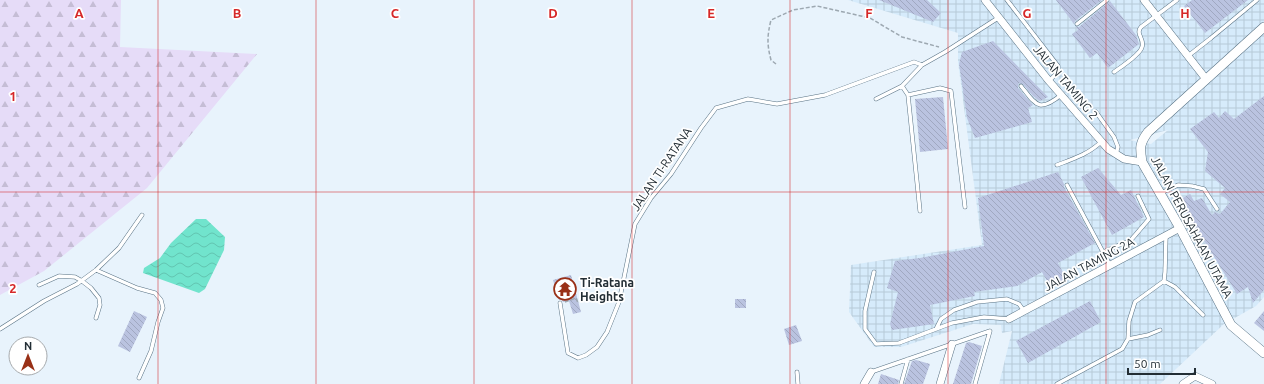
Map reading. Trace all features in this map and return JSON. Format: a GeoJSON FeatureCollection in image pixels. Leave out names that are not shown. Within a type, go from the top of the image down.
{"type":"FeatureCollection","features":[{"type":"Feature","properties":{"kind":"street","name":"JALAN TAMING 2"},"geometry":{"type":"LineString","coordinates":[[985,0],[1048,80],[1108,149],[1124,159],[1142,162]]}},
{"type":"Feature","properties":{"kind":"street"},"geometry":{"type":"LineString","coordinates":[[1144,0],[1206,79]]}},
{"type":"Feature","properties":{"kind":"street","name":"JALAN PERUSAHAAN UTAMA"},"geometry":{"type":"LineString","coordinates":[[1264,27],[1148,132],[1142,140],[1140,151],[1142,162],[1180,228],[1231,325],[1264,353]]}},
{"type":"Feature","properties":{"kind":"street","name":"JALAN TAMING 2A"},"geometry":{"type":"LineString","coordinates":[[1009,319],[1180,228]]}},
{"type":"Feature","properties":{"kind":"street"},"geometry":{"type":"LineString","coordinates":[[940,384],[952,344]]}},
{"type":"Feature","properties":{"kind":"street"},"geometry":{"type":"LineString","coordinates":[[864,384],[871,372]]}},
{"type":"Feature","properties":{"kind":"street"},"geometry":{"type":"LineString","coordinates":[[1183,384],[1195,376],[1212,384]]}},
{"type":"Feature","properties":{"kind":"lane"},"geometry":{"type":"LineString","coordinates":[[1007,0],[1058,66],[1058,72],[1048,80]]}},
{"type":"Feature","properties":{"kind":"lane"},"geometry":{"type":"LineString","coordinates":[[1077,24],[1107,0]]}},
{"type":"Feature","properties":{"kind":"lane"},"geometry":{"type":"LineString","coordinates":[[1114,72],[1140,51],[1143,46],[1139,35],[1141,26],[1177,0]]}},
{"type":"Feature","properties":{"kind":"lane"},"geometry":{"type":"LineString","coordinates":[[1188,56],[1257,0]]}},
{"type":"Feature","properties":{"kind":"lane"},"geometry":{"type":"LineString","coordinates":[[876,99],[902,86],[922,65],[998,18]]}},
{"type":"Feature","properties":{"kind":"lane","name":"JALAN TI-RATANA"},"geometry":{"type":"LineString","coordinates":[[560,304],[568,353],[578,358],[586,355],[597,347],[607,332],[620,302],[635,224],[651,198],[671,174],[700,128],[716,108],[748,99],[776,104],[825,95],[914,62],[922,65]]}},
{"type":"Feature","properties":{"kind":"lane"},"geometry":{"type":"LineString","coordinates":[[902,86],[908,95],[920,211]]}},
{"type":"Feature","properties":{"kind":"lane"},"geometry":{"type":"LineString","coordinates":[[1021,86],[1033,102],[1040,105],[1047,105],[1061,95]]}},
{"type":"Feature","properties":{"kind":"lane"},"geometry":{"type":"LineString","coordinates":[[908,95],[940,88],[951,91],[965,207]]}},
{"type":"Feature","properties":{"kind":"lane"},"geometry":{"type":"LineString","coordinates":[[1096,112],[1114,136],[1118,147],[1116,154]]}},
{"type":"Feature","properties":{"kind":"lane"},"geometry":{"type":"LineString","coordinates":[[1057,166],[1094,149],[1102,141]]}},
{"type":"Feature","properties":{"kind":"lane"},"geometry":{"type":"LineString","coordinates":[[1067,184],[1110,266]]}},
{"type":"Feature","properties":{"kind":"lane"},"geometry":{"type":"LineString","coordinates":[[1160,193],[1178,185],[1192,186],[1204,190],[1217,209]]}},
{"type":"Feature","properties":{"kind":"lane"},"geometry":{"type":"LineString","coordinates":[[1103,252],[1131,240],[1149,219],[1138,196]]}},
{"type":"Feature","properties":{"kind":"lane"},"geometry":{"type":"LineString","coordinates":[[0,329],[96,270],[119,248],[142,215]]}},
{"type":"Feature","properties":{"kind":"lane"},"geometry":{"type":"LineString","coordinates":[[1057,384],[1122,349],[1128,339],[1128,321],[1134,302],[1164,280],[1166,236]]}},
{"type":"Feature","properties":{"kind":"lane"},"geometry":{"type":"LineString","coordinates":[[96,270],[137,288],[155,293],[161,300],[163,308],[151,351],[139,378]]}},
{"type":"Feature","properties":{"kind":"lane"},"geometry":{"type":"LineString","coordinates":[[874,272],[865,311],[865,329],[876,344],[898,343],[952,323],[984,317],[1009,319]]}},
{"type":"Feature","properties":{"kind":"lane"},"geometry":{"type":"LineString","coordinates":[[39,285],[59,276],[75,276],[82,280],[99,298],[100,305],[96,318]]}},
{"type":"Feature","properties":{"kind":"lane"},"geometry":{"type":"LineString","coordinates":[[1164,280],[1175,286],[1203,315]]}},
{"type":"Feature","properties":{"kind":"lane"},"geometry":{"type":"LineString","coordinates":[[936,329],[941,319],[954,310],[977,302],[1007,299],[1019,304],[1024,311]]}},
{"type":"Feature","properties":{"kind":"lane"},"geometry":{"type":"LineString","coordinates":[[1128,339],[1148,335],[1160,330]]}},
{"type":"Feature","properties":{"kind":"lane"},"geometry":{"type":"LineString","coordinates":[[871,372],[990,331],[975,384]]}},
{"type":"Feature","properties":{"kind":"lane"},"geometry":{"type":"LineString","coordinates":[[901,384],[908,359]]}},
{"type":"Feature","properties":{"kind":"lane"},"geometry":{"type":"LineString","coordinates":[[797,372],[798,384]]}},
{"type":"Feature","properties":{"kind":"path"},"geometry":{"type":"LineString","coordinates":[[776,64],[771,60],[767,46],[767,33],[770,20],[794,10],[817,6],[870,18],[902,37],[947,50]]}},
{"type":"Feature","properties":{"kind":"path"},"geometry":{"type":"LineString","coordinates":[[560,304],[576,298],[578,303]]}},
{"type":"Feature","properties":{"kind":"shaded area"},"geometry":{"type":"Polygon","coordinates":[[[848,0],[1264,0],[1264,297],[1256,306],[1224,324],[1160,384],[999,384],[1012,331],[1002,333],[1001,325],[973,324],[901,347],[874,347],[849,312],[851,265],[982,245],[958,62],[958,33],[848,0]],[[1168,130],[1129,140],[1151,144],[1168,130]]]}},
{"type":"Feature","properties":{"kind":"green space"},"geometry":{"type":"Polygon","coordinates":[[[0,0],[121,0],[120,47],[257,54],[147,188],[44,271],[0,295],[0,0]]]}},
{"type":"Feature","properties":{"kind":"water"},"geometry":{"type":"Polygon","coordinates":[[[196,219],[206,219],[225,237],[224,250],[205,289],[199,293],[143,273],[144,268],[160,258],[171,243],[196,219]]]}},
{"type":"Feature","properties":{"kind":"building"},"geometry":{"type":"Polygon","coordinates":[[[879,0],[927,0],[941,13],[933,22],[879,0]]]}},
{"type":"Feature","properties":{"kind":"building"},"geometry":{"type":"Polygon","coordinates":[[[1056,0],[1102,0],[1075,21],[1074,24],[1056,0]]]}},
{"type":"Feature","properties":{"kind":"building"},"geometry":{"type":"Polygon","coordinates":[[[1192,0],[1248,0],[1205,33],[1184,6],[1192,0]]]}},
{"type":"Feature","properties":{"kind":"building"},"geometry":{"type":"Polygon","coordinates":[[[1110,1],[1136,35],[1139,44],[1108,68],[1097,53],[1090,58],[1072,34],[1078,30],[1076,27],[1079,27],[1110,1]]]}},
{"type":"Feature","properties":{"kind":"building"},"geometry":{"type":"Polygon","coordinates":[[[993,41],[1048,97],[1040,101],[1033,96],[1023,84],[1019,83],[1018,88],[1033,105],[1028,108],[1032,122],[975,138],[967,118],[959,64],[962,52],[993,41]]]}},
{"type":"Feature","properties":{"kind":"building"},"geometry":{"type":"Polygon","coordinates":[[[1264,96],[1264,290],[1253,303],[1248,287],[1237,294],[1179,200],[1190,194],[1194,201],[1202,198],[1212,215],[1215,212],[1220,214],[1230,202],[1220,194],[1225,188],[1205,171],[1208,152],[1190,129],[1214,112],[1219,118],[1225,111],[1234,119],[1264,96]]]}},
{"type":"Feature","properties":{"kind":"building"},"geometry":{"type":"Polygon","coordinates":[[[943,97],[948,149],[920,152],[915,99],[943,97]]]}},
{"type":"Feature","properties":{"kind":"building"},"geometry":{"type":"Polygon","coordinates":[[[1098,168],[1121,195],[1131,190],[1144,217],[1112,235],[1081,177],[1098,168]]]}},
{"type":"Feature","properties":{"kind":"building"},"geometry":{"type":"Polygon","coordinates":[[[1058,172],[1064,187],[1095,243],[1058,263],[1067,280],[1051,288],[1042,272],[1017,286],[974,292],[975,296],[930,305],[934,324],[892,330],[890,324],[898,292],[887,288],[895,261],[984,246],[978,198],[1058,172]]]}},
{"type":"Feature","properties":{"kind":"building","name":"Ti-Ratana Heights"},"geometry":{"type":"Polygon","coordinates":[[[571,275],[581,312],[573,314],[569,301],[563,302],[562,300],[559,300],[553,280],[571,275]]]}},
{"type":"Feature","properties":{"kind":"building"},"geometry":{"type":"Polygon","coordinates":[[[735,299],[746,299],[746,308],[735,308],[735,299]]]}},
{"type":"Feature","properties":{"kind":"building"},"geometry":{"type":"Polygon","coordinates":[[[1090,301],[1101,322],[1028,363],[1016,341],[1090,301]]]}},
{"type":"Feature","properties":{"kind":"building"},"geometry":{"type":"Polygon","coordinates":[[[134,311],[147,317],[130,352],[118,346],[134,311]]]}},
{"type":"Feature","properties":{"kind":"building"},"geometry":{"type":"Polygon","coordinates":[[[1264,311],[1264,331],[1254,323],[1264,311]]]}},
{"type":"Feature","properties":{"kind":"building"},"geometry":{"type":"Polygon","coordinates":[[[796,325],[802,341],[789,345],[784,329],[796,325]]]}},
{"type":"Feature","properties":{"kind":"building"},"geometry":{"type":"Polygon","coordinates":[[[969,342],[982,346],[971,384],[953,384],[966,343],[969,342]]]}},
{"type":"Feature","properties":{"kind":"building"},"geometry":{"type":"Polygon","coordinates":[[[916,360],[930,364],[923,384],[904,384],[912,361],[916,360]]]}},
{"type":"Feature","properties":{"kind":"building"},"geometry":{"type":"Polygon","coordinates":[[[881,374],[899,380],[898,384],[878,384],[881,374]]]}},
{"type":"Feature","properties":{"kind":"place","name":"Ti-Ratana Heights"},"geometry":{"type":"Point","coordinates":[565,289]}}]}
